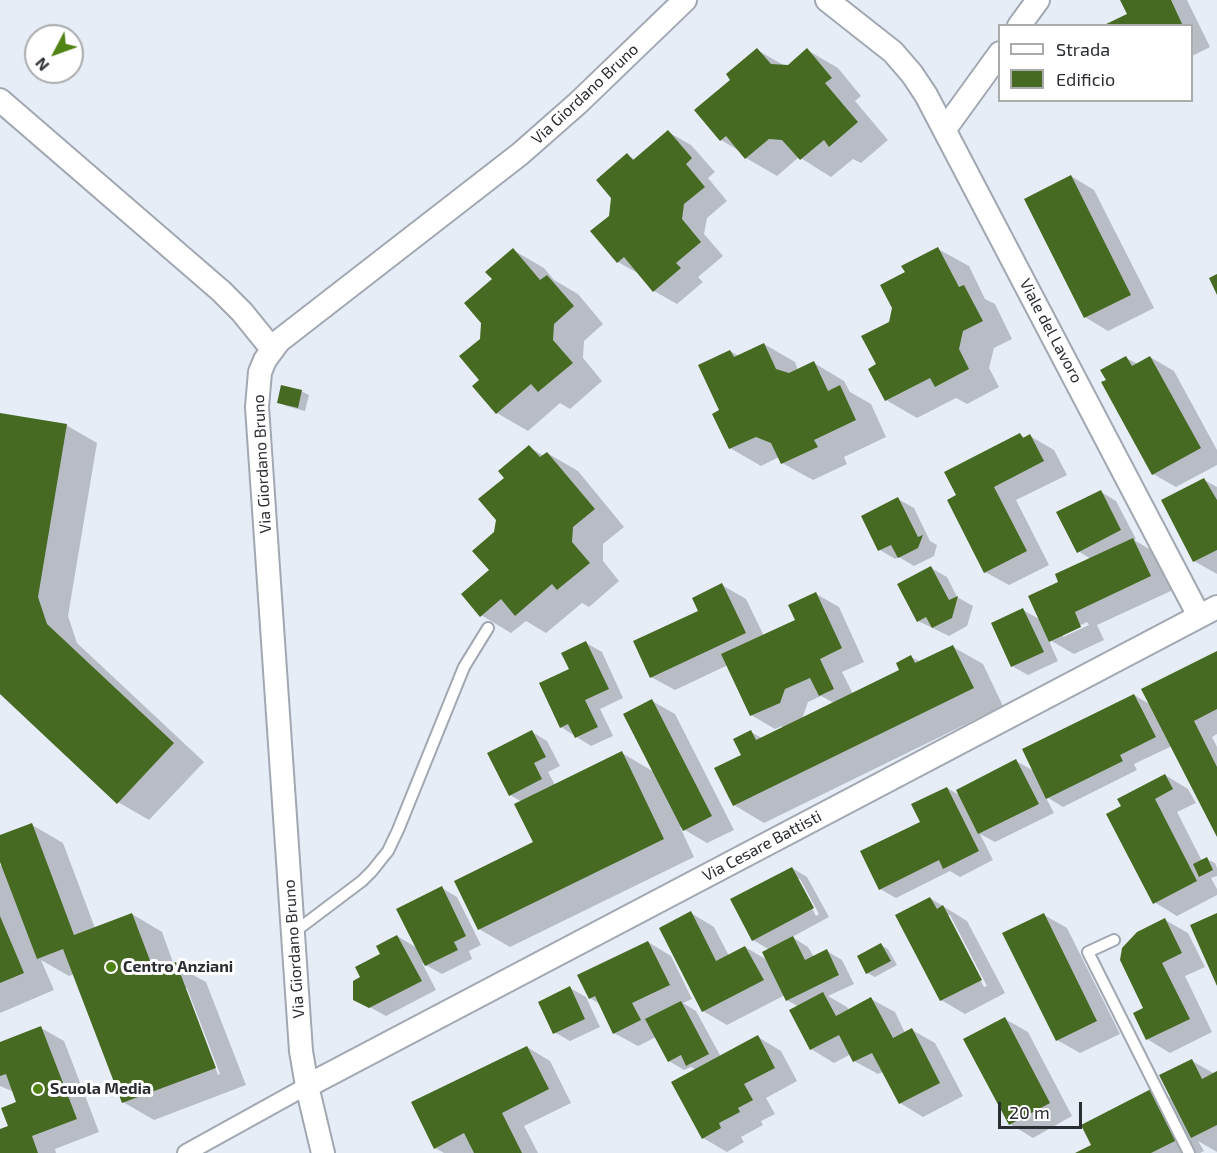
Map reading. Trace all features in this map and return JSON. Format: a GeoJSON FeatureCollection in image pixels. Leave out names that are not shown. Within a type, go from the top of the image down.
{"type":"FeatureCollection","features":[{"type":"Feature","properties":{"kind":"street","name":"Via Giordano Bruno"},"geometry":{"type":"LineString","coordinates":[[323,1153],[301,1051],[257,407],[260,372],[279,341],[520,154],[578,103],[685,0]]}},
{"type":"Feature","properties":{"kind":"street"},"geometry":{"type":"LineString","coordinates":[[827,0],[900,59],[918,82],[945,129],[998,54]]}},
{"type":"Feature","properties":{"kind":"street"},"geometry":{"type":"LineString","coordinates":[[1020,24],[1038,0]]}},
{"type":"Feature","properties":{"kind":"street"},"geometry":{"type":"LineString","coordinates":[[0,100],[221,291],[243,312],[272,349]]}},
{"type":"Feature","properties":{"kind":"street","name":"Viale del Lavoro"},"geometry":{"type":"LineString","coordinates":[[945,129],[1208,611]]}},
{"type":"Feature","properties":{"kind":"street","name":"Via Cesare Battisti"},"geometry":{"type":"LineString","coordinates":[[307,1086],[1208,611]]}},
{"type":"Feature","properties":{"kind":"street"},"geometry":{"type":"LineString","coordinates":[[186,1153],[307,1086]]}},
{"type":"Feature","properties":{"kind":"lane"},"geometry":{"type":"LineString","coordinates":[[292,933],[362,881],[388,851],[399,830],[464,667],[488,628]]}},
{"type":"Feature","properties":{"kind":"lane"},"geometry":{"type":"LineString","coordinates":[[1114,940],[1088,952],[1189,1153]]}},
{"type":"Feature","properties":{"kind":"building"},"geometry":{"type":"Polygon","coordinates":[[[1120,0],[1171,0],[1182,24],[1106,24],[1127,14],[1120,0]]]}},
{"type":"Feature","properties":{"kind":"building"},"geometry":{"type":"Polygon","coordinates":[[[757,48],[771,64],[788,65],[807,48],[832,78],[825,83],[858,122],[829,147],[824,140],[800,160],[782,140],[769,139],[745,159],[726,136],[720,141],[694,110],[730,80],[726,74],[757,48]]]}},
{"type":"Feature","properties":{"kind":"building"},"geometry":{"type":"Polygon","coordinates":[[[668,130],[692,158],[686,164],[705,187],[684,204],[682,219],[701,242],[676,263],[681,268],[653,292],[624,257],[617,263],[590,231],[609,216],[611,198],[596,180],[627,153],[633,160],[668,130]]]}},
{"type":"Feature","properties":{"kind":"building"},"geometry":{"type":"Polygon","coordinates":[[[1071,175],[1131,295],[1084,318],[1024,199],[1071,175]]]}},
{"type":"Feature","properties":{"kind":"building"},"geometry":{"type":"Polygon","coordinates":[[[938,247],[959,287],[964,285],[983,321],[963,331],[959,349],[969,369],[935,387],[930,378],[885,401],[868,369],[876,364],[861,336],[889,322],[892,308],[880,285],[905,272],[901,266],[938,247]]]}},
{"type":"Feature","properties":{"kind":"building"},"geometry":{"type":"Polygon","coordinates":[[[513,248],[540,280],[547,275],[574,306],[554,324],[553,340],[573,363],[538,392],[531,384],[496,414],[472,386],[479,380],[459,356],[480,339],[481,323],[464,303],[492,279],[485,272],[513,248]]]}},
{"type":"Feature","properties":{"kind":"building"},"geometry":{"type":"Polygon","coordinates":[[[1217,274],[1217,295],[1209,278],[1217,274]]]}},
{"type":"Feature","properties":{"kind":"building"},"geometry":{"type":"Polygon","coordinates":[[[764,343],[776,369],[789,373],[814,361],[828,391],[840,385],[856,420],[814,440],[818,447],[781,464],[771,443],[756,437],[729,449],[712,414],[719,410],[698,365],[730,350],[734,357],[764,343]]]}},
{"type":"Feature","properties":{"kind":"building"},"geometry":{"type":"Polygon","coordinates":[[[1126,356],[1132,366],[1150,356],[1201,448],[1152,475],[1101,382],[1106,380],[1100,370],[1126,356]]]}},
{"type":"Feature","properties":{"kind":"building"},"geometry":{"type":"Polygon","coordinates":[[[281,385],[302,390],[298,408],[277,403],[281,385]]]}},
{"type":"Feature","properties":{"kind":"building"},"geometry":{"type":"Polygon","coordinates":[[[0,413],[67,424],[38,597],[47,624],[174,743],[117,804],[0,694],[0,413]]]}},
{"type":"Feature","properties":{"kind":"building"},"geometry":{"type":"Polygon","coordinates":[[[1020,433],[1023,438],[1030,434],[1044,461],[994,487],[1027,551],[984,573],[947,500],[956,495],[944,472],[1020,433]]]}},
{"type":"Feature","properties":{"kind":"building"},"geometry":{"type":"Polygon","coordinates":[[[529,445],[540,457],[547,452],[595,509],[573,527],[572,542],[590,563],[557,590],[552,584],[515,616],[501,599],[480,617],[461,594],[489,570],[472,551],[494,532],[496,520],[478,499],[504,478],[498,471],[529,445]]]}},
{"type":"Feature","properties":{"kind":"building"},"geometry":{"type":"Polygon","coordinates":[[[1204,478],[1217,500],[1217,550],[1193,562],[1161,500],[1204,478]]]}},
{"type":"Feature","properties":{"kind":"building"},"geometry":{"type":"Polygon","coordinates":[[[1101,490],[1121,530],[1077,553],[1056,512],[1101,490]]]}},
{"type":"Feature","properties":{"kind":"building"},"geometry":{"type":"Polygon","coordinates":[[[898,497],[918,537],[923,535],[918,548],[898,558],[891,545],[878,551],[861,516],[898,497]]]}},
{"type":"Feature","properties":{"kind":"building"},"geometry":{"type":"Polygon","coordinates":[[[1133,538],[1151,576],[1075,612],[1081,627],[1049,642],[1028,596],[1058,582],[1055,574],[1133,538]]]}},
{"type":"Feature","properties":{"kind":"building"},"geometry":{"type":"Polygon","coordinates":[[[931,566],[949,600],[958,596],[952,618],[932,628],[926,617],[917,622],[897,584],[931,566]]]}},
{"type":"Feature","properties":{"kind":"building"},"geometry":{"type":"Polygon","coordinates":[[[722,583],[746,633],[650,678],[633,641],[698,611],[692,598],[722,583]]]}},
{"type":"Feature","properties":{"kind":"building"},"geometry":{"type":"Polygon","coordinates":[[[816,592],[842,648],[820,659],[834,689],[819,696],[810,678],[785,689],[780,703],[750,716],[721,654],[795,620],[788,605],[816,592]]]}},
{"type":"Feature","properties":{"kind":"building"},"geometry":{"type":"Polygon","coordinates":[[[1023,608],[1044,652],[1011,667],[991,623],[1023,608]]]}},
{"type":"Feature","properties":{"kind":"building"},"geometry":{"type":"Polygon","coordinates":[[[586,641],[609,689],[585,700],[598,727],[575,738],[568,724],[560,728],[539,683],[569,669],[561,653],[586,641]]]}},
{"type":"Feature","properties":{"kind":"building"},"geometry":{"type":"Polygon","coordinates":[[[953,645],[974,688],[733,806],[714,768],[741,755],[733,739],[751,730],[756,740],[899,670],[896,663],[911,655],[915,663],[953,645]]]}},
{"type":"Feature","properties":{"kind":"building"},"geometry":{"type":"Polygon","coordinates":[[[1217,651],[1217,709],[1194,721],[1217,767],[1217,837],[1141,689],[1217,651]]]}},
{"type":"Feature","properties":{"kind":"building"},"geometry":{"type":"Polygon","coordinates":[[[1134,694],[1156,737],[1120,755],[1123,761],[1046,799],[1022,749],[1134,694]]]}},
{"type":"Feature","properties":{"kind":"building"},"geometry":{"type":"Polygon","coordinates":[[[652,699],[712,816],[683,831],[623,714],[652,699]]]}},
{"type":"Feature","properties":{"kind":"building"},"geometry":{"type":"Polygon","coordinates":[[[532,730],[546,757],[534,763],[542,779],[509,796],[487,753],[532,730]]]}},
{"type":"Feature","properties":{"kind":"building"},"geometry":{"type":"Polygon","coordinates":[[[622,751],[664,839],[478,930],[454,881],[533,842],[514,804],[622,751]]]}},
{"type":"Feature","properties":{"kind":"building"},"geometry":{"type":"Polygon","coordinates":[[[1016,759],[1039,804],[978,834],[956,790],[1016,759]]]}},
{"type":"Feature","properties":{"kind":"building"},"geometry":{"type":"Polygon","coordinates":[[[1165,774],[1173,789],[1155,799],[1197,881],[1153,904],[1106,814],[1121,806],[1117,799],[1165,774]]]}},
{"type":"Feature","properties":{"kind":"building"},"geometry":{"type":"Polygon","coordinates":[[[947,787],[979,851],[943,869],[939,860],[879,890],[860,851],[920,822],[911,804],[947,787]]]}},
{"type":"Feature","properties":{"kind":"building","name":"Centro Anziani"},"geometry":{"type":"Polygon","coordinates":[[[32,823],[74,935],[132,913],[154,971],[176,962],[216,1068],[122,1103],[63,949],[37,959],[0,862],[0,835],[32,823]]]}},
{"type":"Feature","properties":{"kind":"building"},"geometry":{"type":"Polygon","coordinates":[[[1207,857],[1213,870],[1199,877],[1193,864],[1207,857]]]}},
{"type":"Feature","properties":{"kind":"building"},"geometry":{"type":"Polygon","coordinates":[[[792,867],[814,908],[752,941],[730,899],[792,867]]]}},
{"type":"Feature","properties":{"kind":"building"},"geometry":{"type":"Polygon","coordinates":[[[442,886],[466,936],[454,942],[458,950],[425,966],[396,909],[442,886]]]}},
{"type":"Feature","properties":{"kind":"building"},"geometry":{"type":"Polygon","coordinates":[[[930,897],[937,909],[943,905],[982,980],[940,1001],[895,915],[930,897]]]}},
{"type":"Feature","properties":{"kind":"building"},"geometry":{"type":"Polygon","coordinates":[[[691,911],[716,961],[745,946],[764,980],[702,1012],[659,928],[691,911]]]}},
{"type":"Feature","properties":{"kind":"building"},"geometry":{"type":"Polygon","coordinates":[[[1044,913],[1097,1021],[1056,1041],[1002,933],[1044,913]]]}},
{"type":"Feature","properties":{"kind":"building"},"geometry":{"type":"Polygon","coordinates":[[[1217,913],[1217,986],[1190,925],[1217,913]]]}},
{"type":"Feature","properties":{"kind":"building"},"geometry":{"type":"Polygon","coordinates":[[[0,916],[24,973],[0,983],[0,916]]]}},
{"type":"Feature","properties":{"kind":"building"},"geometry":{"type":"Polygon","coordinates":[[[1165,918],[1182,953],[1162,963],[1190,1019],[1146,1040],[1133,1013],[1143,1008],[1120,960],[1122,948],[1137,932],[1165,918]]]}},
{"type":"Feature","properties":{"kind":"building"},"geometry":{"type":"Polygon","coordinates":[[[397,935],[422,981],[369,1008],[353,1000],[353,981],[360,977],[355,967],[380,954],[376,946],[397,935]]]}},
{"type":"Feature","properties":{"kind":"building"},"geometry":{"type":"Polygon","coordinates":[[[793,936],[805,960],[827,949],[839,975],[786,1001],[762,952],[793,936]]]}},
{"type":"Feature","properties":{"kind":"building"},"geometry":{"type":"Polygon","coordinates":[[[648,941],[670,985],[632,1003],[641,1020],[613,1034],[595,996],[589,999],[577,975],[648,941]]]}},
{"type":"Feature","properties":{"kind":"building"},"geometry":{"type":"Polygon","coordinates":[[[881,943],[891,961],[866,974],[857,956],[881,943]]]}},
{"type":"Feature","properties":{"kind":"building"},"geometry":{"type":"Polygon","coordinates":[[[570,986],[585,1019],[553,1034],[538,1002],[570,986]]]}},
{"type":"Feature","properties":{"kind":"building"},"geometry":{"type":"Polygon","coordinates":[[[823,992],[836,1016],[871,997],[893,1038],[912,1028],[940,1083],[899,1104],[872,1053],[853,1062],[839,1035],[810,1050],[789,1010],[823,992]]]}},
{"type":"Feature","properties":{"kind":"building"},"geometry":{"type":"Polygon","coordinates":[[[681,1001],[709,1054],[686,1066],[681,1055],[668,1062],[645,1019],[681,1001]]]}},
{"type":"Feature","properties":{"kind":"building"},"geometry":{"type":"Polygon","coordinates":[[[1005,1017],[1050,1103],[1009,1125],[963,1039],[1005,1017]]]}},
{"type":"Feature","properties":{"kind":"building","name":"Scuola Media"},"geometry":{"type":"Polygon","coordinates":[[[41,1026],[77,1119],[32,1136],[38,1153],[0,1153],[0,1129],[8,1126],[1,1108],[16,1102],[6,1074],[0,1076],[0,1042],[41,1026]]]}},
{"type":"Feature","properties":{"kind":"building"},"geometry":{"type":"Polygon","coordinates":[[[758,1035],[775,1068],[744,1084],[753,1100],[738,1108],[740,1112],[719,1123],[721,1128],[702,1139],[671,1082],[758,1035]]]}},
{"type":"Feature","properties":{"kind":"building"},"geometry":{"type":"Polygon","coordinates":[[[527,1046],[549,1089],[502,1113],[522,1153],[474,1153],[464,1133],[434,1149],[411,1102],[527,1046]]]}},
{"type":"Feature","properties":{"kind":"building"},"geometry":{"type":"Polygon","coordinates":[[[1192,1059],[1202,1079],[1217,1071],[1217,1125],[1191,1138],[1159,1075],[1192,1059]]]}},
{"type":"Feature","properties":{"kind":"building"},"geometry":{"type":"Polygon","coordinates":[[[1155,1087],[1181,1138],[1151,1153],[1075,1153],[1091,1145],[1081,1125],[1155,1087]]]}},
{"type":"Feature","properties":{"kind":"place","name":"Centro Anziani"},"geometry":{"type":"Point","coordinates":[111,967]}},
{"type":"Feature","properties":{"kind":"place","name":"Scuola Media"},"geometry":{"type":"Point","coordinates":[38,1089]}}]}
